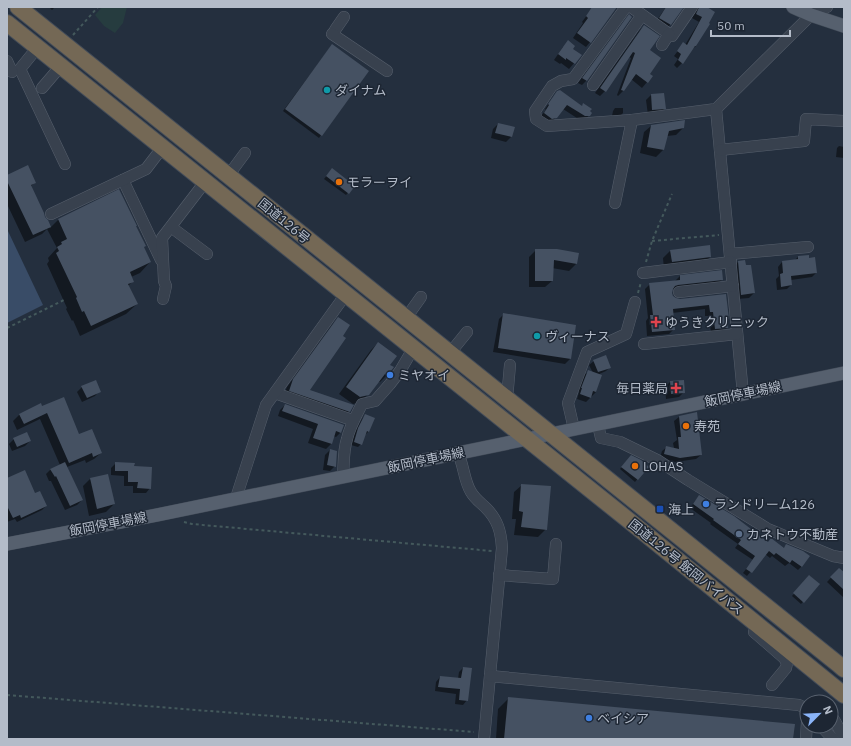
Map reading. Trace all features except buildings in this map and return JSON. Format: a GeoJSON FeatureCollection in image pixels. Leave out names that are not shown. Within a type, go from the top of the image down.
{"type":"FeatureCollection","features":[{"type":"Feature","properties":{"kind":"highway","name":"国道126号"},"geometry":{"type":"LineString","coordinates":[[18,7],[551,434]]}},
{"type":"Feature","properties":{"kind":"highway","name":"国道126号"},"geometry":{"type":"LineString","coordinates":[[7,23],[60,67],[527,439]]}},
{"type":"Feature","properties":{"kind":"highway","name":"国道126号 飯岡バイパス"},"geometry":{"type":"LineString","coordinates":[[551,434],[844,669]]}},
{"type":"Feature","properties":{"kind":"highway","name":"国道126号 飯岡バイパス"},"geometry":{"type":"LineString","coordinates":[[527,439],[844,695]]}},
{"type":"Feature","properties":{"kind":"main road"},"geometry":{"type":"LineString","coordinates":[[793,7],[812,9],[844,26]]}},
{"type":"Feature","properties":{"kind":"main road","name":"飯岡停車場線"},"geometry":{"type":"LineString","coordinates":[[7,544],[598,425],[844,373]]}},
{"type":"Feature","properties":{"kind":"street"},"geometry":{"type":"LineString","coordinates":[[626,7],[573,79],[561,81],[552,86],[535,111],[536,119],[547,126],[632,120],[716,109],[812,9],[827,7]]}},
{"type":"Feature","properties":{"kind":"street"},"geometry":{"type":"LineString","coordinates":[[631,7],[672,36],[692,7]]}},
{"type":"Feature","properties":{"kind":"street"},"geometry":{"type":"LineString","coordinates":[[593,85],[642,15]]}},
{"type":"Feature","properties":{"kind":"street"},"geometry":{"type":"LineString","coordinates":[[344,17],[333,32],[387,71]]}},
{"type":"Feature","properties":{"kind":"street"},"geometry":{"type":"LineString","coordinates":[[662,44],[669,34]]}},
{"type":"Feature","properties":{"kind":"street"},"geometry":{"type":"LineString","coordinates":[[16,71],[37,48]]}},
{"type":"Feature","properties":{"kind":"street"},"geometry":{"type":"LineString","coordinates":[[7,61],[16,71],[65,164]]}},
{"type":"Feature","properties":{"kind":"street"},"geometry":{"type":"LineString","coordinates":[[42,88],[60,67]]}},
{"type":"Feature","properties":{"kind":"street"},"geometry":{"type":"LineString","coordinates":[[716,109],[743,394]]}},
{"type":"Feature","properties":{"kind":"street"},"geometry":{"type":"LineString","coordinates":[[720,150],[804,141],[806,119],[844,121]]}},
{"type":"Feature","properties":{"kind":"street"},"geometry":{"type":"LineString","coordinates":[[615,203],[632,120]]}},
{"type":"Feature","properties":{"kind":"street"},"geometry":{"type":"LineString","coordinates":[[51,214],[146,169],[162,148]]}},
{"type":"Feature","properties":{"kind":"street"},"geometry":{"type":"LineString","coordinates":[[228,176],[245,153]]}},
{"type":"Feature","properties":{"kind":"street"},"geometry":{"type":"LineString","coordinates":[[123,180],[163,265]]}},
{"type":"Feature","properties":{"kind":"street"},"geometry":{"type":"LineString","coordinates":[[163,299],[166,286],[164,281],[162,238],[205,182]]}},
{"type":"Feature","properties":{"kind":"street"},"geometry":{"type":"LineString","coordinates":[[171,227],[207,254]]}},
{"type":"Feature","properties":{"kind":"street"},"geometry":{"type":"LineString","coordinates":[[643,273],[730,258],[808,247]]}},
{"type":"Feature","properties":{"kind":"street"},"geometry":{"type":"LineString","coordinates":[[679,292],[733,286]]}},
{"type":"Feature","properties":{"kind":"street"},"geometry":{"type":"LineString","coordinates":[[236,498],[266,405],[306,343],[346,294]]}},
{"type":"Feature","properties":{"kind":"street"},"geometry":{"type":"LineString","coordinates":[[406,318],[421,297]]}},
{"type":"Feature","properties":{"kind":"street"},"geometry":{"type":"LineString","coordinates":[[574,429],[568,403],[587,352],[626,334],[635,302]]}},
{"type":"Feature","properties":{"kind":"street"},"geometry":{"type":"LineString","coordinates":[[450,354],[466,332]]}},
{"type":"Feature","properties":{"kind":"street"},"geometry":{"type":"LineString","coordinates":[[644,344],[737,334]]}},
{"type":"Feature","properties":{"kind":"street"},"geometry":{"type":"LineString","coordinates":[[343,477],[346,440],[351,425],[362,404],[375,401],[400,371],[410,354],[411,347]]}},
{"type":"Feature","properties":{"kind":"street"},"geometry":{"type":"LineString","coordinates":[[507,399],[510,365]]}},
{"type":"Feature","properties":{"kind":"street"},"geometry":{"type":"LineString","coordinates":[[275,393],[349,419]]}},
{"type":"Feature","properties":{"kind":"street"},"geometry":{"type":"LineString","coordinates":[[598,425],[601,438],[620,442],[659,461],[768,530],[832,556],[844,558]]}},
{"type":"Feature","properties":{"kind":"street"},"geometry":{"type":"LineString","coordinates":[[458,453],[462,461],[468,487],[493,515],[500,533],[501,551],[485,736]]}},
{"type":"Feature","properties":{"kind":"street"},"geometry":{"type":"LineString","coordinates":[[499,575],[553,579],[556,544]]}},
{"type":"Feature","properties":{"kind":"street"},"geometry":{"type":"LineString","coordinates":[[688,569],[710,595],[784,658],[787,663],[786,668],[772,685]]}},
{"type":"Feature","properties":{"kind":"street"},"geometry":{"type":"LineString","coordinates":[[490,676],[799,705]]}},
{"type":"Feature","properties":{"kind":"path"},"geometry":{"type":"LineString","coordinates":[[63,43],[73,35],[98,7]]}},
{"type":"Feature","properties":{"kind":"path"},"geometry":{"type":"LineString","coordinates":[[635,302],[652,241],[672,194]]}},
{"type":"Feature","properties":{"kind":"path"},"geometry":{"type":"LineString","coordinates":[[652,241],[728,234]]}},
{"type":"Feature","properties":{"kind":"path"},"geometry":{"type":"LineString","coordinates":[[7,328],[64,300]]}},
{"type":"Feature","properties":{"kind":"path"},"geometry":{"type":"LineString","coordinates":[[178,520],[192,524],[501,551]]}},
{"type":"Feature","properties":{"kind":"path"},"geometry":{"type":"LineString","coordinates":[[7,695],[485,736]]}},
{"type":"Feature","properties":{"kind":"green space"},"geometry":{"type":"Polygon","coordinates":[[[102,7],[127,7],[123,23],[115,33],[104,26],[95,15],[102,7]]]}},
{"type":"Feature","properties":{"kind":"water"},"geometry":{"type":"Polygon","coordinates":[[[7,229],[43,305],[7,323],[7,229]]]}},
{"type":"Feature","properties":{"kind":"place","name":"ダイナム"},"geometry":{"type":"Point","coordinates":[327,90]}},
{"type":"Feature","properties":{"kind":"place","name":"モラーヲイ"},"geometry":{"type":"Point","coordinates":[339,182]}},
{"type":"Feature","properties":{"kind":"place","name":"ゆうきクリニック"},"geometry":{"type":"Point","coordinates":[656,322]}},
{"type":"Feature","properties":{"kind":"place","name":"ヴィーナス"},"geometry":{"type":"Point","coordinates":[537,336]}},
{"type":"Feature","properties":{"kind":"place","name":"ミヤオイ"},"geometry":{"type":"Point","coordinates":[390,375]}},
{"type":"Feature","properties":{"kind":"place","name":"毎日薬局"},"geometry":{"type":"Point","coordinates":[676,388]}},
{"type":"Feature","properties":{"kind":"place","name":"寿苑"},"geometry":{"type":"Point","coordinates":[686,426]}},
{"type":"Feature","properties":{"kind":"place","name":"LOHAS"},"geometry":{"type":"Point","coordinates":[635,466]}},
{"type":"Feature","properties":{"kind":"place","name":"ランドリーム126"},"geometry":{"type":"Point","coordinates":[706,504]}},
{"type":"Feature","properties":{"kind":"place","name":"海上"},"geometry":{"type":"Point","coordinates":[660,509]}},
{"type":"Feature","properties":{"kind":"place","name":"カネトウ不動産"},"geometry":{"type":"Point","coordinates":[739,534]}},
{"type":"Feature","properties":{"kind":"place","name":"ベイシア"},"geometry":{"type":"Point","coordinates":[589,718]}}]}
